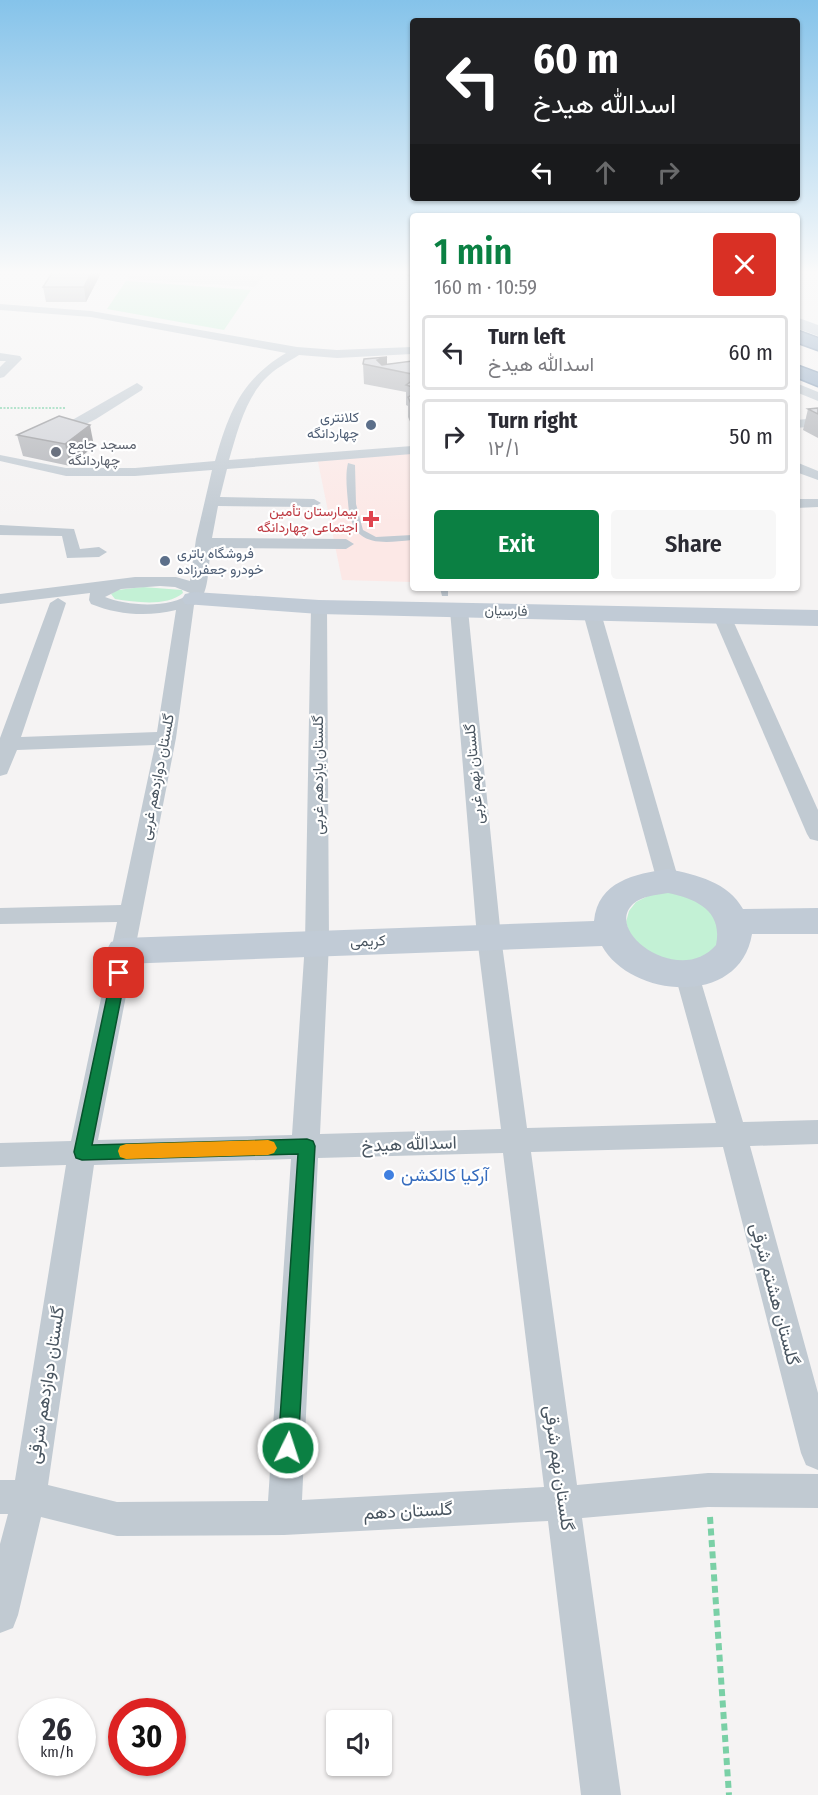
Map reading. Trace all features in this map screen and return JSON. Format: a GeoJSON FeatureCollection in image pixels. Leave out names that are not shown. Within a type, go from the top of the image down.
{"type":"FeatureCollection","features":[{"type":"Feature","properties":{"kind":"highway"},"geometry":{"type":"LineString","coordinates":[[800,372],[818,380]]}},
{"type":"Feature","properties":{"kind":"street"},"geometry":{"type":"LineString","coordinates":[[0,357],[16,359],[0,374]]}},
{"type":"Feature","properties":{"kind":"street","name":"گلستان دوازدهم غربی"},"geometry":{"type":"LineString","coordinates":[[123,951],[166,738],[191,588],[204,543],[221,464],[244,400],[260,377],[289,357]]}},
{"type":"Feature","properties":{"kind":"street"},"geometry":{"type":"LineString","coordinates":[[43,440],[91,416],[137,387]]}},
{"type":"Feature","properties":{"kind":"street"},"geometry":{"type":"LineString","coordinates":[[800,389],[818,397]]}},
{"type":"Feature","properties":{"kind":"street"},"geometry":{"type":"LineString","coordinates":[[800,424],[818,423]]}},
{"type":"Feature","properties":{"kind":"street"},"geometry":{"type":"LineString","coordinates":[[2,459],[23,449]]}},
{"type":"Feature","properties":{"kind":"street"},"geometry":{"type":"LineString","coordinates":[[2,459],[66,472],[135,472],[410,450]]}},
{"type":"Feature","properties":{"kind":"street"},"geometry":{"type":"LineString","coordinates":[[800,468],[818,476]]}},
{"type":"Feature","properties":{"kind":"street"},"geometry":{"type":"LineString","coordinates":[[212,501],[314,503]]}},
{"type":"Feature","properties":{"kind":"street"},"geometry":{"type":"LineString","coordinates":[[800,504],[818,503]]}},
{"type":"Feature","properties":{"kind":"street"},"geometry":{"type":"LineString","coordinates":[[0,530],[69,532],[73,555],[99,552]]}},
{"type":"Feature","properties":{"kind":"street"},"geometry":{"type":"LineString","coordinates":[[204,543],[346,544]]}},
{"type":"Feature","properties":{"kind":"street"},"geometry":{"type":"LineString","coordinates":[[0,600],[150,582],[191,588]]}},
{"type":"Feature","properties":{"kind":"street"},"geometry":{"type":"LineString","coordinates":[[108,605],[97,600],[97,595],[113,586]]}},
{"type":"Feature","properties":{"kind":"street"},"geometry":{"type":"LineString","coordinates":[[0,600],[150,608],[191,588]]}},
{"type":"Feature","properties":{"kind":"street","name":"فارسیان"},"geometry":{"type":"LineString","coordinates":[[191,588],[449,597],[818,602]]}},
{"type":"Feature","properties":{"kind":"street","name":"فارسیان"},"geometry":{"type":"LineString","coordinates":[[191,588],[319,607],[449,597],[592,613],[818,618]]}},
{"type":"Feature","properties":{"kind":"street","name":"گلستان نهم غربی"},"geometry":{"type":"LineString","coordinates":[[449,597],[515,1141]]}},
{"type":"Feature","properties":{"kind":"street"},"geometry":{"type":"LineString","coordinates":[[0,769],[4,744],[58,603]]}},
{"type":"Feature","properties":{"kind":"street","name":"گلستان یازدهم غربی"},"geometry":{"type":"LineString","coordinates":[[284,1518],[317,943],[319,607]]}},
{"type":"Feature","properties":{"kind":"street"},"geometry":{"type":"LineString","coordinates":[[592,613],[668,881]]}},
{"type":"Feature","properties":{"kind":"street"},"geometry":{"type":"LineString","coordinates":[[722,616],[818,834]]}},
{"type":"Feature","properties":{"kind":"street"},"geometry":{"type":"LineString","coordinates":[[4,744],[166,738]]}},
{"type":"Feature","properties":{"kind":"street"},"geometry":{"type":"LineString","coordinates":[[668,881],[689,885],[708,894],[724,907],[734,922],[736,938],[732,953],[719,965],[702,973],[687,975],[658,971],[638,963],[621,949],[612,933],[609,919],[621,895],[642,884],[668,881]]}},
{"type":"Feature","properties":{"kind":"street"},"geometry":{"type":"LineString","coordinates":[[0,916],[131,913]]}},
{"type":"Feature","properties":{"kind":"street"},"geometry":{"type":"LineString","coordinates":[[734,922],[818,921]]}},
{"type":"Feature","properties":{"kind":"street","name":"کریمی"},"geometry":{"type":"LineString","coordinates":[[123,951],[612,933]]}},
{"type":"Feature","properties":{"kind":"street","name":"گلستان دوازدهم شرقی"},"geometry":{"type":"LineString","coordinates":[[0,1615],[14,1497],[123,951]]}},
{"type":"Feature","properties":{"kind":"street","name":"گلستان هشتم شرقی"},"geometry":{"type":"LineString","coordinates":[[687,975],[733,1134],[818,1453]]}},
{"type":"Feature","properties":{"kind":"street","name":"اسدالله هیدخ"},"geometry":{"type":"LineString","coordinates":[[0,1155],[818,1132]]}},
{"type":"Feature","properties":{"kind":"street","name":"گلستان نهم شرقی"},"geometry":{"type":"LineString","coordinates":[[515,1141],[601,1795]]}},
{"type":"Feature","properties":{"kind":"street","name":"گلستان دهم"},"geometry":{"type":"LineString","coordinates":[[14,1497],[117,1519],[284,1518],[564,1503],[708,1490],[818,1491]]}},
{"type":"Feature","properties":{"kind":"lane"},"geometry":{"type":"LineString","coordinates":[[351,465],[355,525],[361,533],[378,540],[410,538]]}},
{"type":"Feature","properties":{"kind":"path"},"geometry":{"type":"LineString","coordinates":[[0,408],[68,408]]}},
{"type":"Feature","properties":{"kind":"path"},"geometry":{"type":"LineString","coordinates":[[708,1490],[729,1795]]}},
{"type":"Feature","properties":{"kind":"shaded area","name":"بیمارستان تأمین اجتماعی چهاردانگه"},"geometry":{"type":"Polygon","coordinates":[[[410,450],[410,582],[342,580],[317,457],[410,450]]]}},
{"type":"Feature","properties":{"kind":"green space"},"geometry":{"type":"Polygon","coordinates":[[[143,587],[182,590],[183,593],[160,602],[115,599],[111,594],[117,590],[143,587]]]}},
{"type":"Feature","properties":{"kind":"green space"},"geometry":{"type":"Polygon","coordinates":[[[661,892],[690,897],[714,913],[722,937],[709,957],[679,963],[648,954],[629,933],[626,922],[629,911],[636,902],[661,892]]]}},
{"type":"Feature","properties":{"kind":"building"},"geometry":{"type":"Polygon","coordinates":[[[387,357],[377,360],[382,365],[410,361],[410,374],[363,364],[364,359],[387,357]]]}},
{"type":"Feature","properties":{"kind":"building"},"geometry":{"type":"Polygon","coordinates":[[[818,408],[818,414],[808,409],[818,408]]]}},
{"type":"Feature","properties":{"kind":"building"},"geometry":{"type":"Polygon","coordinates":[[[59,416],[90,425],[65,444],[17,435],[59,416]]]}},
{"type":"Feature","properties":{"kind":"slow traffic"},"geometry":{"type":"LineString","coordinates":[[126,1151],[268,1148]]}},
{"type":"Feature","properties":{"kind":"place","name":"کلانتری چهاردانگه"},"geometry":{"type":"Point","coordinates":[371,425]}},
{"type":"Feature","properties":{"kind":"place","name":"مسجد جامع چهاردانگه"},"geometry":{"type":"Point","coordinates":[56,452]}},
{"type":"Feature","properties":{"kind":"place","name":"بیمارستان تأمین اجتماعی چهاردانگه"},"geometry":{"type":"Point","coordinates":[371,519]}},
{"type":"Feature","properties":{"kind":"place","name":"فروشگاه باتری خودرو جعفرزاده"},"geometry":{"type":"Point","coordinates":[165,561]}},
{"type":"Feature","properties":{"kind":"place","name":"آرکیا کالکشن"},"geometry":{"type":"Point","coordinates":[389,1175]}},
{"type":"Feature","properties":{"kind":"route"},"geometry":{"type":"LineString","coordinates":[[119,973],[82,1152],[307,1146],[288,1448]]}}]}
